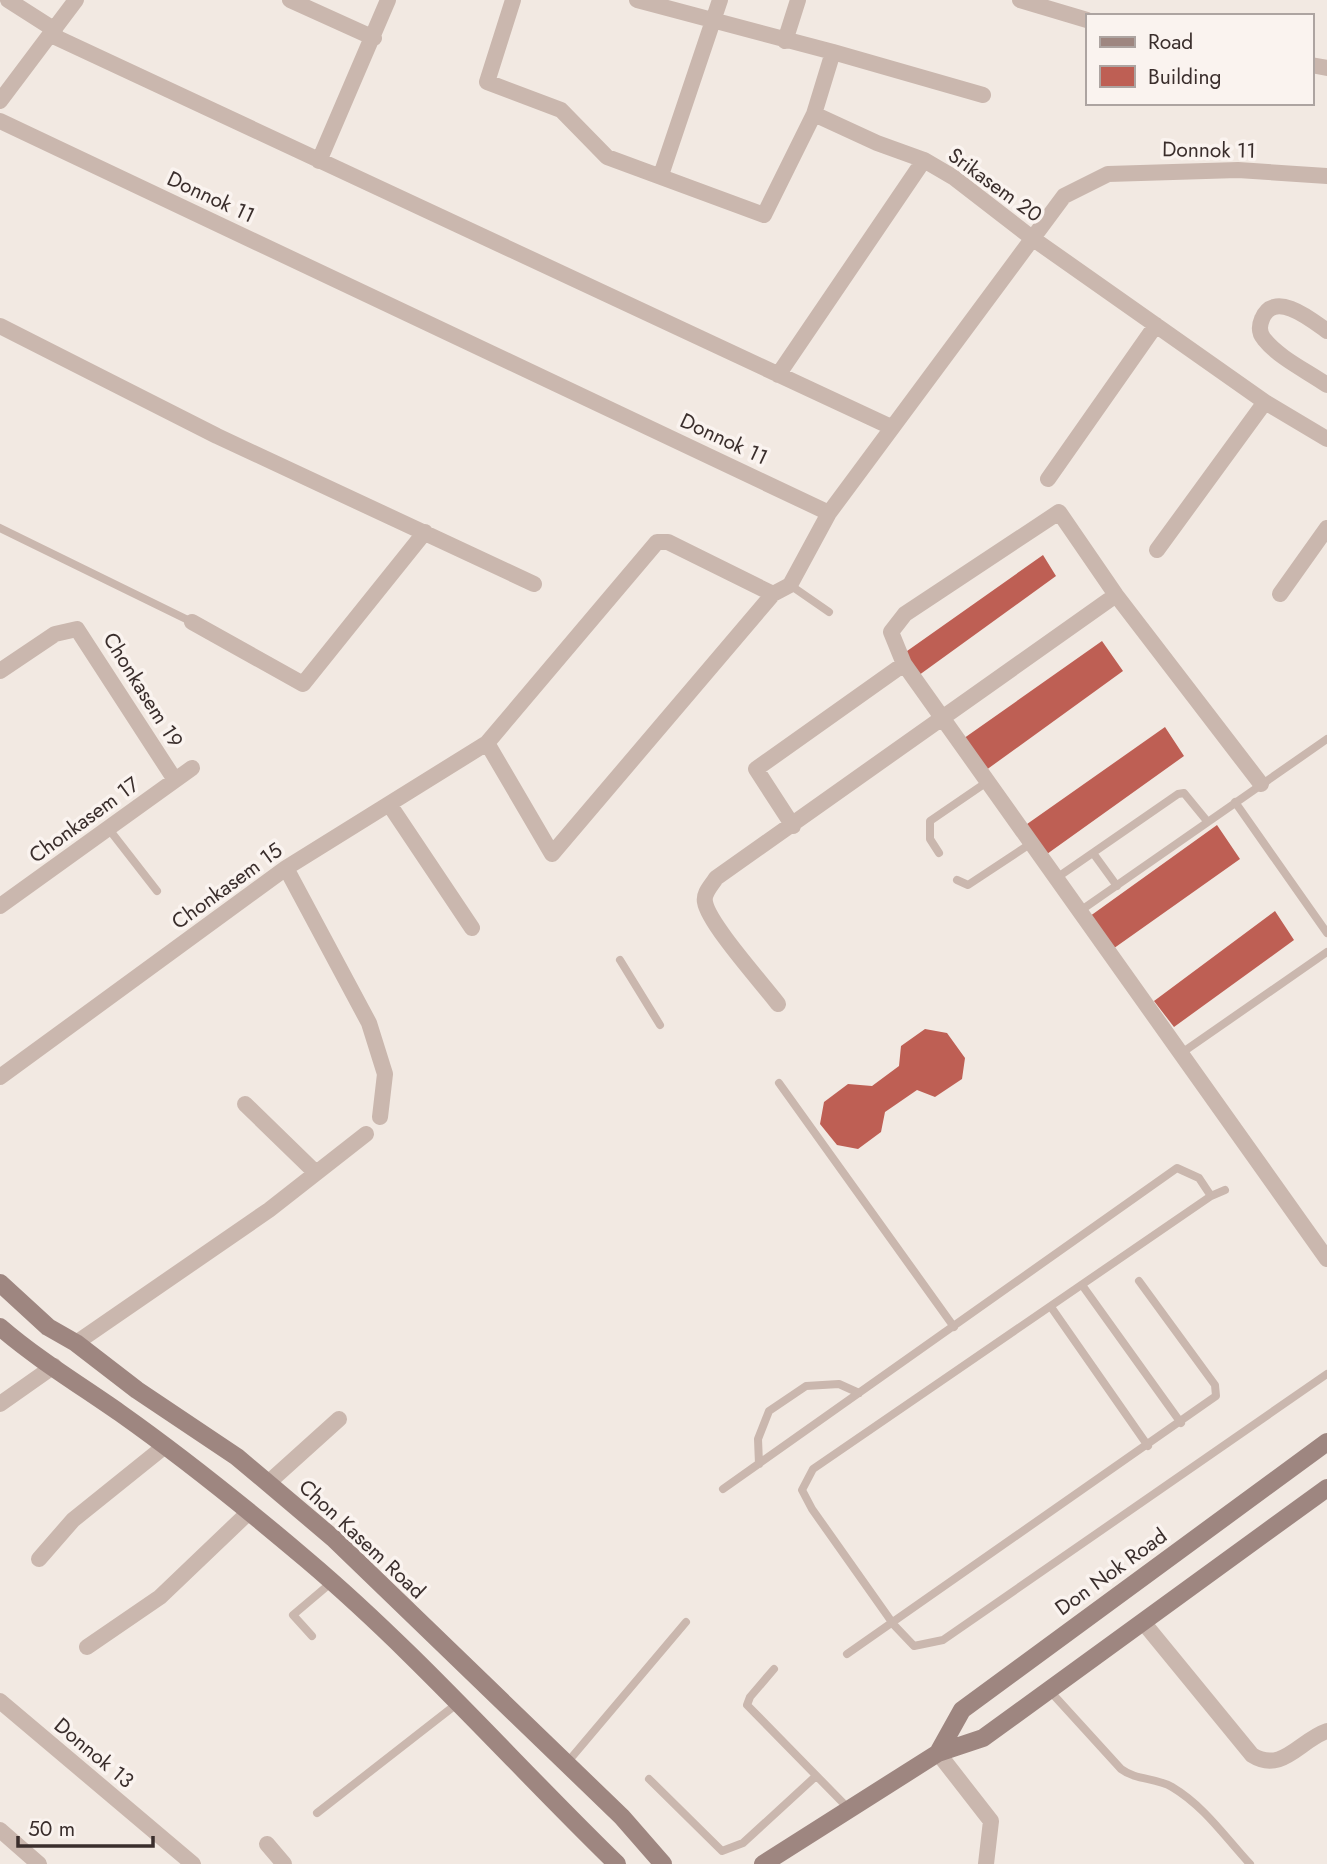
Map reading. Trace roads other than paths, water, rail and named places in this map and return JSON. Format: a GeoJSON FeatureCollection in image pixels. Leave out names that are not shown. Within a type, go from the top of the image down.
{"type":"FeatureCollection","features":[{"type":"Feature","properties":{"kind":"main road","name":"Chon Kasem Road"},"geometry":{"type":"LineString","coordinates":[[0,1283],[48,1327],[76,1343],[137,1390],[237,1457],[333,1538],[622,1817],[663,1864]]}},
{"type":"Feature","properties":{"kind":"main road"},"geometry":{"type":"LineString","coordinates":[[0,1327],[26,1350],[54,1366],[165,1446],[332,1582],[458,1703],[617,1864]]}},
{"type":"Feature","properties":{"kind":"main road","name":"Don Nok Road"},"geometry":{"type":"LineString","coordinates":[[937,1754],[961,1710],[1327,1442]]}},
{"type":"Feature","properties":{"kind":"main road","name":"Don Nok Road"},"geometry":{"type":"LineString","coordinates":[[763,1864],[937,1754],[983,1738],[1327,1488]]}},
{"type":"Feature","properties":{"kind":"street"},"geometry":{"type":"LineString","coordinates":[[8,0],[53,33],[320,161],[891,427]]}},
{"type":"Feature","properties":{"kind":"street"},"geometry":{"type":"LineString","coordinates":[[0,101],[76,0]]}},
{"type":"Feature","properties":{"kind":"street"},"geometry":{"type":"LineString","coordinates":[[290,0],[374,38]]}},
{"type":"Feature","properties":{"kind":"street"},"geometry":{"type":"LineString","coordinates":[[320,161],[388,0]]}},
{"type":"Feature","properties":{"kind":"street"},"geometry":{"type":"LineString","coordinates":[[513,0],[487,82],[561,110],[607,157],[764,215],[814,114],[833,52]]}},
{"type":"Feature","properties":{"kind":"street"},"geometry":{"type":"LineString","coordinates":[[637,0],[983,95]]}},
{"type":"Feature","properties":{"kind":"street"},"geometry":{"type":"LineString","coordinates":[[661,175],[720,0]]}},
{"type":"Feature","properties":{"kind":"street"},"geometry":{"type":"LineString","coordinates":[[785,41],[798,0]]}},
{"type":"Feature","properties":{"kind":"street"},"geometry":{"type":"LineString","coordinates":[[1020,0],[1086,20]]}},
{"type":"Feature","properties":{"kind":"street","name":"Srikasem 20"},"geometry":{"type":"LineString","coordinates":[[814,114],[924,160],[953,177],[1032,238],[1156,326],[1265,402],[1327,439]]}},
{"type":"Feature","properties":{"kind":"street","name":"Donnok 11"},"geometry":{"type":"LineString","coordinates":[[0,121],[829,513],[1064,196],[1108,174],[1238,170],[1327,176]]}},
{"type":"Feature","properties":{"kind":"street"},"geometry":{"type":"LineString","coordinates":[[778,375],[924,160]]}},
{"type":"Feature","properties":{"kind":"street"},"geometry":{"type":"LineString","coordinates":[[1327,331],[1285,306],[1274,306],[1264,313],[1260,325],[1262,338],[1273,348],[1327,385]]}},
{"type":"Feature","properties":{"kind":"street"},"geometry":{"type":"LineString","coordinates":[[0,326],[217,436],[534,584]]}},
{"type":"Feature","properties":{"kind":"street"},"geometry":{"type":"LineString","coordinates":[[1048,480],[1156,326]]}},
{"type":"Feature","properties":{"kind":"street"},"geometry":{"type":"LineString","coordinates":[[1157,550],[1265,402]]}},
{"type":"Feature","properties":{"kind":"street"},"geometry":{"type":"LineString","coordinates":[[1261,784],[1116,595],[1059,512],[905,614],[891,632],[904,664],[1055,879],[1183,1052],[1327,1259]]}},
{"type":"Feature","properties":{"kind":"street"},"geometry":{"type":"LineString","coordinates":[[487,743],[552,854],[773,594],[790,584],[829,513]]}},
{"type":"Feature","properties":{"kind":"street"},"geometry":{"type":"LineString","coordinates":[[1280,594],[1327,528]]}},
{"type":"Feature","properties":{"kind":"street"},"geometry":{"type":"LineString","coordinates":[[192,622],[303,684],[425,532]]}},
{"type":"Feature","properties":{"kind":"street","name":"Chonkasem 15"},"geometry":{"type":"LineString","coordinates":[[0,1077],[286,868],[487,743],[657,542],[668,542],[773,594]]}},
{"type":"Feature","properties":{"kind":"street"},"geometry":{"type":"LineString","coordinates":[[778,1004],[715,922],[705,902],[706,893],[716,878],[945,719],[1116,595]]}},
{"type":"Feature","properties":{"kind":"street","name":"Chonkasem 19"},"geometry":{"type":"LineString","coordinates":[[0,671],[55,634],[77,629],[175,780]]}},
{"type":"Feature","properties":{"kind":"street"},"geometry":{"type":"LineString","coordinates":[[793,826],[756,769],[904,664]]}},
{"type":"Feature","properties":{"kind":"street","name":"Chonkasem 17"},"geometry":{"type":"LineString","coordinates":[[0,906],[192,768]]}},
{"type":"Feature","properties":{"kind":"street"},"geometry":{"type":"LineString","coordinates":[[389,804],[472,928]]}},
{"type":"Feature","properties":{"kind":"street"},"geometry":{"type":"LineString","coordinates":[[286,868],[369,1023],[386,1073],[380,1117]]}},
{"type":"Feature","properties":{"kind":"street"},"geometry":{"type":"LineString","coordinates":[[245,1104],[316,1173]]}},
{"type":"Feature","properties":{"kind":"street"},"geometry":{"type":"LineString","coordinates":[[76,1343],[269,1210],[366,1134]]}},
{"type":"Feature","properties":{"kind":"street"},"geometry":{"type":"LineString","coordinates":[[0,1404],[54,1366]]}},
{"type":"Feature","properties":{"kind":"street"},"geometry":{"type":"LineString","coordinates":[[268,1483],[338,1419]]}},
{"type":"Feature","properties":{"kind":"street"},"geometry":{"type":"LineString","coordinates":[[39,1559],[73,1520],[165,1446]]}},
{"type":"Feature","properties":{"kind":"street"},"geometry":{"type":"LineString","coordinates":[[87,1647],[160,1597],[249,1512]]}},
{"type":"Feature","properties":{"kind":"street"},"geometry":{"type":"LineString","coordinates":[[1143,1622],[1252,1755],[1263,1762],[1274,1762],[1327,1731]]}},
{"type":"Feature","properties":{"kind":"street","name":"Donnok 13"},"geometry":{"type":"LineString","coordinates":[[0,1701],[193,1864]]}},
{"type":"Feature","properties":{"kind":"street"},"geometry":{"type":"LineString","coordinates":[[937,1754],[990,1821],[986,1864]]}},
{"type":"Feature","properties":{"kind":"street"},"geometry":{"type":"LineString","coordinates":[[2,1836],[39,1864]]}},
{"type":"Feature","properties":{"kind":"street"},"geometry":{"type":"LineString","coordinates":[[267,1844],[284,1864]]}},
{"type":"Feature","properties":{"kind":"lane"},"geometry":{"type":"LineString","coordinates":[[0,528],[192,622]]}},
{"type":"Feature","properties":{"kind":"lane"},"geometry":{"type":"LineString","coordinates":[[790,584],[829,612]]}},
{"type":"Feature","properties":{"kind":"lane"},"geometry":{"type":"LineString","coordinates":[[1080,911],[1327,739]]}},
{"type":"Feature","properties":{"kind":"lane"},"geometry":{"type":"LineString","coordinates":[[939,853],[930,839],[930,821],[987,782]]}},
{"type":"Feature","properties":{"kind":"lane"},"geometry":{"type":"LineString","coordinates":[[1055,879],[1178,794],[1184,793],[1189,797],[1207,821]]}},
{"type":"Feature","properties":{"kind":"lane"},"geometry":{"type":"LineString","coordinates":[[1235,802],[1327,933]]}},
{"type":"Feature","properties":{"kind":"lane"},"geometry":{"type":"LineString","coordinates":[[108,828],[157,891]]}},
{"type":"Feature","properties":{"kind":"lane"},"geometry":{"type":"LineString","coordinates":[[957,880],[968,885],[1030,844]]}},
{"type":"Feature","properties":{"kind":"lane"},"geometry":{"type":"LineString","coordinates":[[1093,853],[1117,886]]}},
{"type":"Feature","properties":{"kind":"lane"},"geometry":{"type":"LineString","coordinates":[[1183,1052],[1327,952]]}},
{"type":"Feature","properties":{"kind":"lane"},"geometry":{"type":"LineString","coordinates":[[620,960],[660,1025]]}},
{"type":"Feature","properties":{"kind":"lane"},"geometry":{"type":"LineString","coordinates":[[779,1083],[954,1326]]}},
{"type":"Feature","properties":{"kind":"lane"},"geometry":{"type":"LineString","coordinates":[[723,1489],[1177,1168],[1199,1178],[1211,1196]]}},
{"type":"Feature","properties":{"kind":"lane"},"geometry":{"type":"LineString","coordinates":[[1225,1190],[1211,1196],[813,1469],[802,1490],[812,1509],[894,1625],[914,1647],[943,1640],[1327,1374]]}},
{"type":"Feature","properties":{"kind":"lane"},"geometry":{"type":"LineString","coordinates":[[847,1654],[894,1625],[1216,1396],[1215,1385],[1139,1281]]}},
{"type":"Feature","properties":{"kind":"lane"},"geometry":{"type":"LineString","coordinates":[[1082,1285],[1181,1423]]}},
{"type":"Feature","properties":{"kind":"lane"},"geometry":{"type":"LineString","coordinates":[[1051,1307],[1148,1446]]}},
{"type":"Feature","properties":{"kind":"lane"},"geometry":{"type":"LineString","coordinates":[[759,1464],[758,1439],[769,1411],[806,1386],[839,1384],[859,1393]]}},
{"type":"Feature","properties":{"kind":"lane"},"geometry":{"type":"LineString","coordinates":[[312,1636],[293,1615],[332,1582]]}},
{"type":"Feature","properties":{"kind":"lane"},"geometry":{"type":"LineString","coordinates":[[566,1764],[686,1622]]}},
{"type":"Feature","properties":{"kind":"lane"},"geometry":{"type":"LineString","coordinates":[[774,1669],[747,1705],[849,1809]]}},
{"type":"Feature","properties":{"kind":"lane"},"geometry":{"type":"LineString","coordinates":[[1049,1690],[1121,1769],[1130,1776],[1163,1782],[1174,1788],[1214,1822],[1250,1864]]}},
{"type":"Feature","properties":{"kind":"lane"},"geometry":{"type":"LineString","coordinates":[[317,1813],[458,1703]]}},
{"type":"Feature","properties":{"kind":"lane"},"geometry":{"type":"LineString","coordinates":[[649,1779],[722,1851],[743,1843],[816,1776]]}}]}
